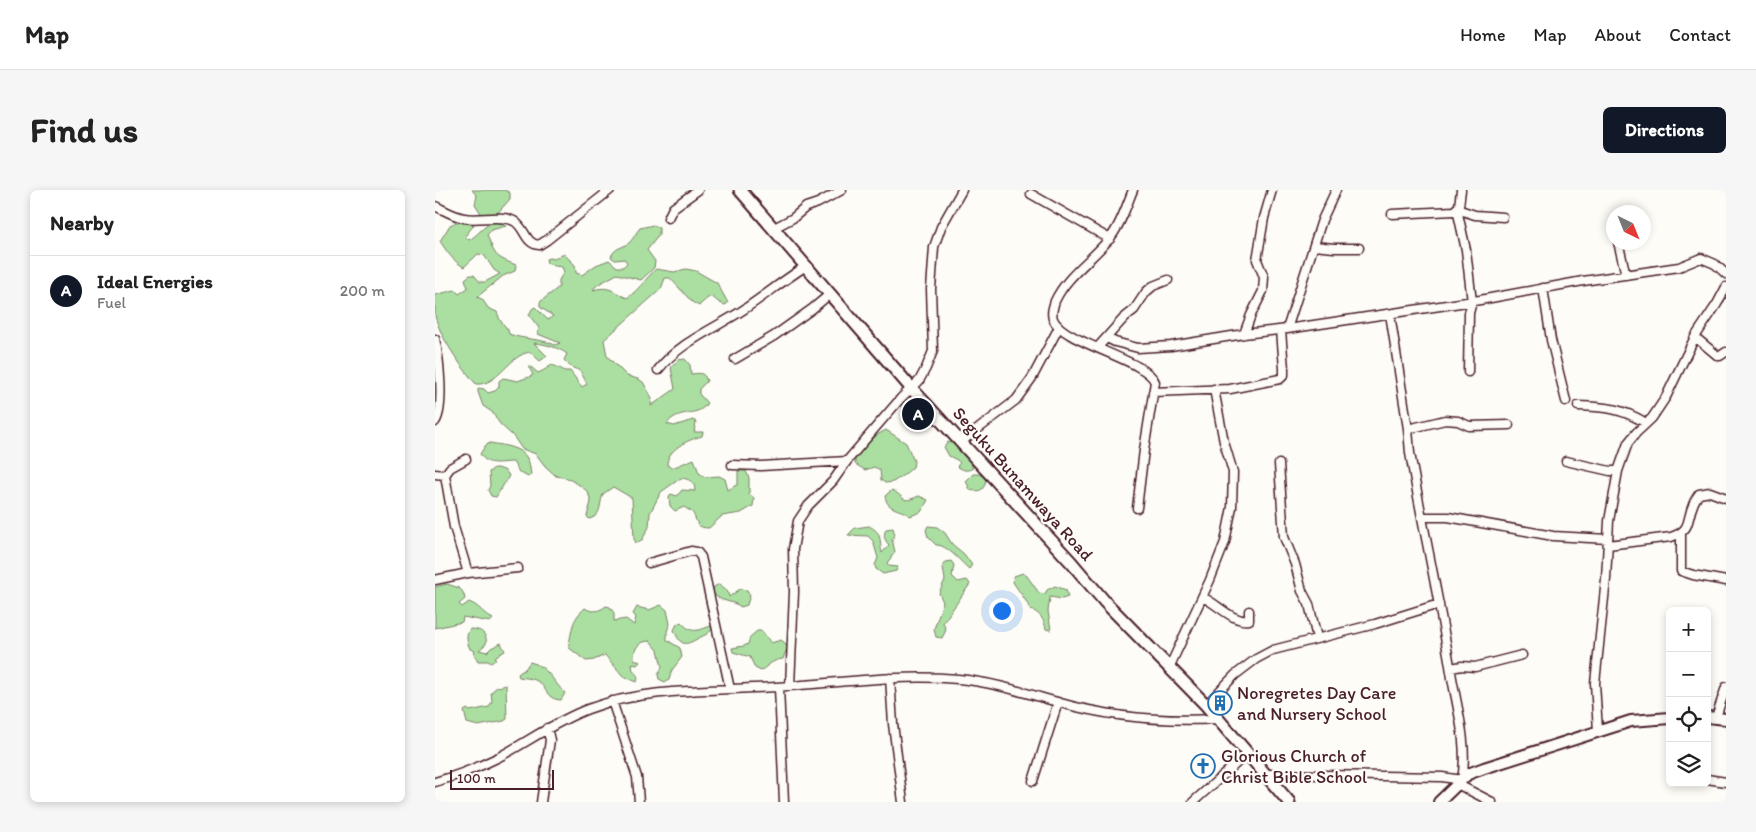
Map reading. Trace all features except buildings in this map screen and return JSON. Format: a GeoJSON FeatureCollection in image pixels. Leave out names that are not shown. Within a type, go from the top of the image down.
{"type":"FeatureCollection","features":[{"type":"Feature","properties":{"kind":"main road","name":"Seguku Bunamwaya Road"},"geometry":{"type":"LineString","coordinates":[[740,190],[912,389],[1071,562],[1105,602],[1206,705],[1289,802]]}},
{"type":"Feature","properties":{"kind":"street"},"geometry":{"type":"LineString","coordinates":[[435,206],[463,218],[480,220],[502,218],[514,221],[530,242],[539,244],[547,240],[611,190]]}},
{"type":"Feature","properties":{"kind":"street"},"geometry":{"type":"LineString","coordinates":[[668,218],[673,208],[698,190]]}},
{"type":"Feature","properties":{"kind":"street"},"geometry":{"type":"LineString","coordinates":[[774,228],[793,218],[806,207],[819,203],[842,190]]}},
{"type":"Feature","properties":{"kind":"street"},"geometry":{"type":"LineString","coordinates":[[789,686],[795,528],[797,521],[923,374],[933,351],[931,289],[934,247],[941,227],[962,190]]}},
{"type":"Feature","properties":{"kind":"street"},"geometry":{"type":"LineString","coordinates":[[1133,190],[1116,230],[1110,239],[1075,273],[1056,299],[1052,311],[1053,320],[1059,327],[1149,374],[1155,382],[1143,450],[1137,508]]}},
{"type":"Feature","properties":{"kind":"street"},"geometry":{"type":"LineString","coordinates":[[1244,334],[1263,291],[1263,277],[1257,260],[1264,218],[1273,190]]}},
{"type":"Feature","properties":{"kind":"street"},"geometry":{"type":"LineString","coordinates":[[1153,392],[1230,389],[1280,380],[1284,375],[1285,369],[1284,330],[1322,220],[1336,190]]}},
{"type":"Feature","properties":{"kind":"street"},"geometry":{"type":"LineString","coordinates":[[1461,190],[1457,210],[1466,250],[1472,302],[1469,313],[1468,372]]}},
{"type":"Feature","properties":{"kind":"street"},"geometry":{"type":"LineString","coordinates":[[1031,194],[1110,239]]}},
{"type":"Feature","properties":{"kind":"street"},"geometry":{"type":"LineString","coordinates":[[1392,214],[1457,210],[1475,215],[1503,217]]}},
{"type":"Feature","properties":{"kind":"street"},"geometry":{"type":"LineString","coordinates":[[1314,246],[1359,248]]}},
{"type":"Feature","properties":{"kind":"street"},"geometry":{"type":"LineString","coordinates":[[1620,250],[1626,275]]}},
{"type":"Feature","properties":{"kind":"street"},"geometry":{"type":"LineString","coordinates":[[1107,338],[1137,348],[1171,346],[1472,302],[1543,288],[1679,267],[1701,258],[1715,264],[1726,274]]}},
{"type":"Feature","properties":{"kind":"street"},"geometry":{"type":"LineString","coordinates":[[658,370],[673,354],[743,310],[806,266]]}},
{"type":"Feature","properties":{"kind":"street"},"geometry":{"type":"LineString","coordinates":[[1098,347],[1124,318],[1134,310],[1145,292],[1153,286],[1168,280]]}},
{"type":"Feature","properties":{"kind":"street"},"geometry":{"type":"LineString","coordinates":[[1598,731],[1595,683],[1606,579],[1611,506],[1618,471],[1628,443],[1636,432],[1652,418],[1665,397],[1695,337],[1726,287]]}},
{"type":"Feature","properties":{"kind":"street"},"geometry":{"type":"LineString","coordinates":[[1543,288],[1551,340],[1566,401]]}},
{"type":"Feature","properties":{"kind":"street"},"geometry":{"type":"LineString","coordinates":[[735,359],[780,333],[830,294]]}},
{"type":"Feature","properties":{"kind":"street"},"geometry":{"type":"LineString","coordinates":[[1390,314],[1410,453],[1451,668],[1464,750],[1465,766],[1459,782]]}},
{"type":"Feature","properties":{"kind":"street"},"geometry":{"type":"LineString","coordinates":[[961,442],[1016,400],[1032,378],[1059,327]]}},
{"type":"Feature","properties":{"kind":"street"},"geometry":{"type":"LineString","coordinates":[[1695,337],[1718,356],[1726,352]]}},
{"type":"Feature","properties":{"kind":"street"},"geometry":{"type":"LineString","coordinates":[[435,339],[440,394],[438,417],[435,422]]}},
{"type":"Feature","properties":{"kind":"street"},"geometry":{"type":"LineString","coordinates":[[1169,668],[1202,598],[1225,542],[1232,507],[1233,472],[1224,442],[1214,389]]}},
{"type":"Feature","properties":{"kind":"street"},"geometry":{"type":"LineString","coordinates":[[1578,406],[1617,409],[1646,423]]}},
{"type":"Feature","properties":{"kind":"street"},"geometry":{"type":"LineString","coordinates":[[1408,430],[1445,420],[1458,421],[1469,426],[1509,425]]}},
{"type":"Feature","properties":{"kind":"street"},"geometry":{"type":"LineString","coordinates":[[467,459],[450,468],[445,475],[454,527],[468,573]]}},
{"type":"Feature","properties":{"kind":"street"},"geometry":{"type":"LineString","coordinates":[[731,465],[769,466],[847,461]]}},
{"type":"Feature","properties":{"kind":"street"},"geometry":{"type":"LineString","coordinates":[[1566,461],[1610,471],[1618,471]]}},
{"type":"Feature","properties":{"kind":"street"},"geometry":{"type":"LineString","coordinates":[[1279,464],[1284,537],[1295,564],[1302,591],[1309,604],[1317,638]]}},
{"type":"Feature","properties":{"kind":"street"},"geometry":{"type":"LineString","coordinates":[[435,474],[445,475]]}},
{"type":"Feature","properties":{"kind":"street"},"geometry":{"type":"LineString","coordinates":[[1423,517],[1448,517],[1553,536],[1608,542],[1671,537],[1681,534],[1688,526],[1692,505],[1699,494],[1710,492],[1726,498]]}},
{"type":"Feature","properties":{"kind":"street"},"geometry":{"type":"LineString","coordinates":[[1681,534],[1681,571],[1726,581]]}},
{"type":"Feature","properties":{"kind":"street"},"geometry":{"type":"LineString","coordinates":[[649,563],[691,551],[697,552],[701,557],[730,689]]}},
{"type":"Feature","properties":{"kind":"street"},"geometry":{"type":"LineString","coordinates":[[435,578],[518,568]]}},
{"type":"Feature","properties":{"kind":"street"},"geometry":{"type":"LineString","coordinates":[[1202,598],[1213,602],[1239,620],[1249,620],[1249,611]]}},
{"type":"Feature","properties":{"kind":"street"},"geometry":{"type":"LineString","coordinates":[[1206,705],[1235,675],[1256,658],[1273,650],[1375,624],[1439,604]]}},
{"type":"Feature","properties":{"kind":"street"},"geometry":{"type":"LineString","coordinates":[[1451,668],[1462,666],[1475,667],[1521,655]]}},
{"type":"Feature","properties":{"kind":"street"},"geometry":{"type":"LineString","coordinates":[[890,678],[893,724],[903,802]]}},
{"type":"Feature","properties":{"kind":"street"},"geometry":{"type":"LineString","coordinates":[[435,782],[498,757],[547,728],[586,709],[612,700],[641,696],[890,678],[959,679],[998,686],[1122,717],[1171,720],[1217,719]]}},
{"type":"Feature","properties":{"kind":"street"},"geometry":{"type":"LineString","coordinates":[[1717,718],[1726,686]]}},
{"type":"Feature","properties":{"kind":"street"},"geometry":{"type":"LineString","coordinates":[[779,687],[784,802]]}},
{"type":"Feature","properties":{"kind":"street"},"geometry":{"type":"LineString","coordinates":[[612,700],[637,776],[639,802]]}},
{"type":"Feature","properties":{"kind":"street"},"geometry":{"type":"LineString","coordinates":[[1033,781],[1058,702]]}},
{"type":"Feature","properties":{"kind":"street"},"geometry":{"type":"LineString","coordinates":[[1439,802],[1468,774],[1484,768],[1631,721],[1666,718]]}},
{"type":"Feature","properties":{"kind":"street"},"geometry":{"type":"LineString","coordinates":[[541,802],[550,740],[547,728]]}},
{"type":"Feature","properties":{"kind":"street"},"geometry":{"type":"LineString","coordinates":[[1193,802],[1247,754]]}},
{"type":"Feature","properties":{"kind":"street"},"geometry":{"type":"LineString","coordinates":[[1265,774],[1442,777],[1459,782],[1492,802]]}},
{"type":"Feature","properties":{"kind":"street"},"geometry":{"type":"LineString","coordinates":[[1711,780],[1726,782]]}},
{"type":"Feature","properties":{"kind":"green space"},"geometry":{"type":"Polygon","coordinates":[[[472,190],[505,190],[510,193],[510,199],[495,216],[482,215],[475,204],[477,196],[472,190]]]}},
{"type":"Feature","properties":{"kind":"green space"},"geometry":{"type":"Polygon","coordinates":[[[459,221],[474,225],[465,236],[469,240],[490,224],[500,223],[506,226],[491,230],[487,235],[496,254],[516,265],[515,271],[503,276],[477,297],[482,299],[488,308],[497,312],[509,334],[515,336],[555,345],[560,343],[538,334],[539,328],[529,315],[535,307],[548,320],[553,316],[540,307],[540,302],[559,287],[559,280],[564,272],[562,267],[547,263],[546,259],[554,259],[564,254],[575,265],[576,273],[582,275],[596,265],[609,260],[617,267],[623,267],[627,263],[625,259],[615,260],[611,257],[612,254],[617,249],[628,244],[640,228],[653,225],[659,228],[659,235],[647,250],[655,261],[654,268],[641,280],[617,274],[597,285],[593,290],[604,288],[627,298],[656,269],[674,272],[686,269],[696,271],[717,283],[728,303],[725,305],[710,297],[699,306],[692,302],[670,278],[665,278],[661,289],[604,340],[607,356],[627,376],[643,382],[652,398],[651,406],[675,389],[671,368],[678,360],[685,359],[690,365],[691,374],[699,373],[705,376],[707,381],[699,389],[699,394],[707,403],[704,407],[700,410],[677,416],[667,424],[674,426],[693,420],[696,422],[694,432],[703,432],[702,436],[674,450],[670,454],[667,465],[672,468],[694,459],[699,473],[705,477],[719,476],[725,479],[728,490],[738,484],[738,471],[746,471],[749,478],[749,494],[754,498],[753,506],[741,513],[722,516],[709,528],[701,527],[694,515],[684,507],[675,511],[670,506],[669,496],[671,494],[677,496],[682,490],[695,491],[694,485],[691,482],[681,478],[661,492],[650,513],[649,527],[642,540],[636,543],[634,539],[632,498],[613,487],[603,494],[598,513],[589,519],[587,516],[591,502],[588,492],[567,478],[556,476],[536,454],[522,449],[492,412],[483,406],[478,392],[478,388],[484,389],[488,393],[495,391],[499,387],[499,381],[503,378],[518,381],[531,376],[533,375],[529,367],[538,373],[553,365],[565,371],[570,371],[582,387],[587,384],[580,370],[569,366],[564,360],[567,354],[560,349],[534,343],[547,356],[540,361],[530,352],[523,354],[491,380],[476,384],[458,361],[437,323],[435,295],[455,290],[459,294],[468,288],[465,279],[470,275],[474,275],[480,282],[485,282],[500,274],[494,270],[484,255],[478,254],[464,267],[448,252],[440,241],[450,225],[459,221]]]}},
{"type":"Feature","properties":{"kind":"green space"},"geometry":{"type":"Polygon","coordinates":[[[886,430],[906,443],[914,461],[913,467],[905,474],[893,482],[885,483],[881,480],[880,470],[874,467],[865,470],[855,464],[855,457],[877,435],[886,430]]]}},
{"type":"Feature","properties":{"kind":"green space"},"geometry":{"type":"Polygon","coordinates":[[[948,442],[957,445],[963,451],[973,468],[965,470],[957,466],[960,463],[949,456],[944,447],[948,442]]]}},
{"type":"Feature","properties":{"kind":"green space"},"geometry":{"type":"Polygon","coordinates":[[[490,443],[511,447],[524,454],[528,460],[531,474],[528,477],[519,472],[513,462],[494,463],[483,458],[480,454],[485,446],[490,443]]]}},
{"type":"Feature","properties":{"kind":"green space"},"geometry":{"type":"Polygon","coordinates":[[[494,468],[507,472],[509,476],[496,497],[491,496],[488,490],[490,486],[489,472],[494,468]]]}},
{"type":"Feature","properties":{"kind":"green space"},"geometry":{"type":"Polygon","coordinates":[[[973,474],[979,474],[986,478],[982,489],[977,491],[970,490],[966,481],[973,474]]]}},
{"type":"Feature","properties":{"kind":"green space"},"geometry":{"type":"Polygon","coordinates":[[[892,490],[906,500],[919,496],[928,500],[921,512],[910,516],[888,504],[885,496],[892,490]]]}},
{"type":"Feature","properties":{"kind":"green space"},"geometry":{"type":"Polygon","coordinates":[[[869,526],[877,531],[882,553],[889,545],[885,537],[886,529],[893,528],[895,535],[892,539],[895,552],[887,563],[889,566],[898,567],[896,571],[883,574],[876,569],[875,565],[878,558],[873,541],[868,536],[848,535],[855,528],[869,526]]]}},
{"type":"Feature","properties":{"kind":"green space"},"geometry":{"type":"Polygon","coordinates":[[[928,526],[937,527],[945,533],[952,544],[964,554],[972,565],[969,569],[949,550],[936,545],[928,537],[926,530],[928,526]]]}},
{"type":"Feature","properties":{"kind":"green space"},"geometry":{"type":"Polygon","coordinates":[[[951,561],[954,565],[952,576],[958,582],[967,580],[970,584],[943,623],[946,630],[942,638],[936,637],[934,629],[943,602],[939,593],[945,580],[943,567],[946,562],[951,561]]]}},
{"type":"Feature","properties":{"kind":"green space"},"geometry":{"type":"Polygon","coordinates":[[[1023,573],[1039,593],[1045,594],[1047,590],[1055,586],[1066,590],[1068,597],[1062,599],[1050,597],[1048,611],[1051,630],[1046,629],[1039,615],[1030,610],[1013,582],[1014,576],[1023,573]]]}},
{"type":"Feature","properties":{"kind":"green space"},"geometry":{"type":"Polygon","coordinates":[[[447,584],[459,588],[463,592],[465,599],[459,604],[462,607],[469,602],[493,619],[490,622],[463,617],[462,622],[435,628],[435,587],[447,584]]]}},
{"type":"Feature","properties":{"kind":"green space"},"geometry":{"type":"Polygon","coordinates":[[[719,584],[727,590],[729,597],[740,589],[747,590],[750,595],[747,605],[741,607],[716,596],[713,593],[714,587],[719,584]]]}},
{"type":"Feature","properties":{"kind":"green space"},"geometry":{"type":"Polygon","coordinates":[[[661,605],[667,610],[670,624],[667,631],[667,640],[680,648],[682,657],[672,670],[669,680],[665,682],[659,679],[658,675],[662,667],[658,650],[650,641],[643,642],[637,646],[635,652],[634,659],[640,662],[637,665],[632,664],[633,671],[638,677],[637,682],[623,676],[605,655],[586,661],[568,647],[574,622],[585,608],[593,611],[606,606],[610,607],[614,613],[614,621],[626,619],[634,625],[636,617],[633,614],[637,607],[649,610],[661,605]]]}},
{"type":"Feature","properties":{"kind":"green space"},"geometry":{"type":"Polygon","coordinates":[[[681,622],[691,630],[711,626],[713,628],[706,635],[688,643],[683,643],[674,630],[677,624],[681,622]]]}},
{"type":"Feature","properties":{"kind":"green space"},"geometry":{"type":"Polygon","coordinates":[[[470,629],[483,632],[486,637],[486,644],[479,650],[487,652],[501,643],[505,651],[496,656],[495,660],[491,663],[488,661],[478,661],[474,654],[475,651],[470,649],[467,641],[467,634],[470,629]]]}},
{"type":"Feature","properties":{"kind":"green space"},"geometry":{"type":"Polygon","coordinates":[[[757,631],[762,631],[771,643],[781,640],[787,648],[783,659],[773,662],[761,671],[755,668],[750,657],[733,652],[732,648],[748,644],[750,637],[757,631]]]}},
{"type":"Feature","properties":{"kind":"green space"},"geometry":{"type":"Polygon","coordinates":[[[530,662],[546,671],[565,693],[561,700],[549,695],[535,680],[519,677],[518,674],[530,662]]]}},
{"type":"Feature","properties":{"kind":"green space"},"geometry":{"type":"Polygon","coordinates":[[[506,685],[507,719],[478,726],[467,723],[464,711],[467,709],[470,711],[489,707],[492,701],[491,692],[497,687],[506,685]]]}},
{"type":"Feature","properties":{"kind":"place","name":"Ideal Energies"},"geometry":{"type":"Point","coordinates":[918,414]}},
{"type":"Feature","properties":{"kind":"place","name":"Noregretes Day Care and Nursery School"},"geometry":{"type":"Point","coordinates":[1220,703]}},
{"type":"Feature","properties":{"kind":"place","name":"Glorious Church of Christ Bible School"},"geometry":{"type":"Point","coordinates":[1203,766]}}]}
